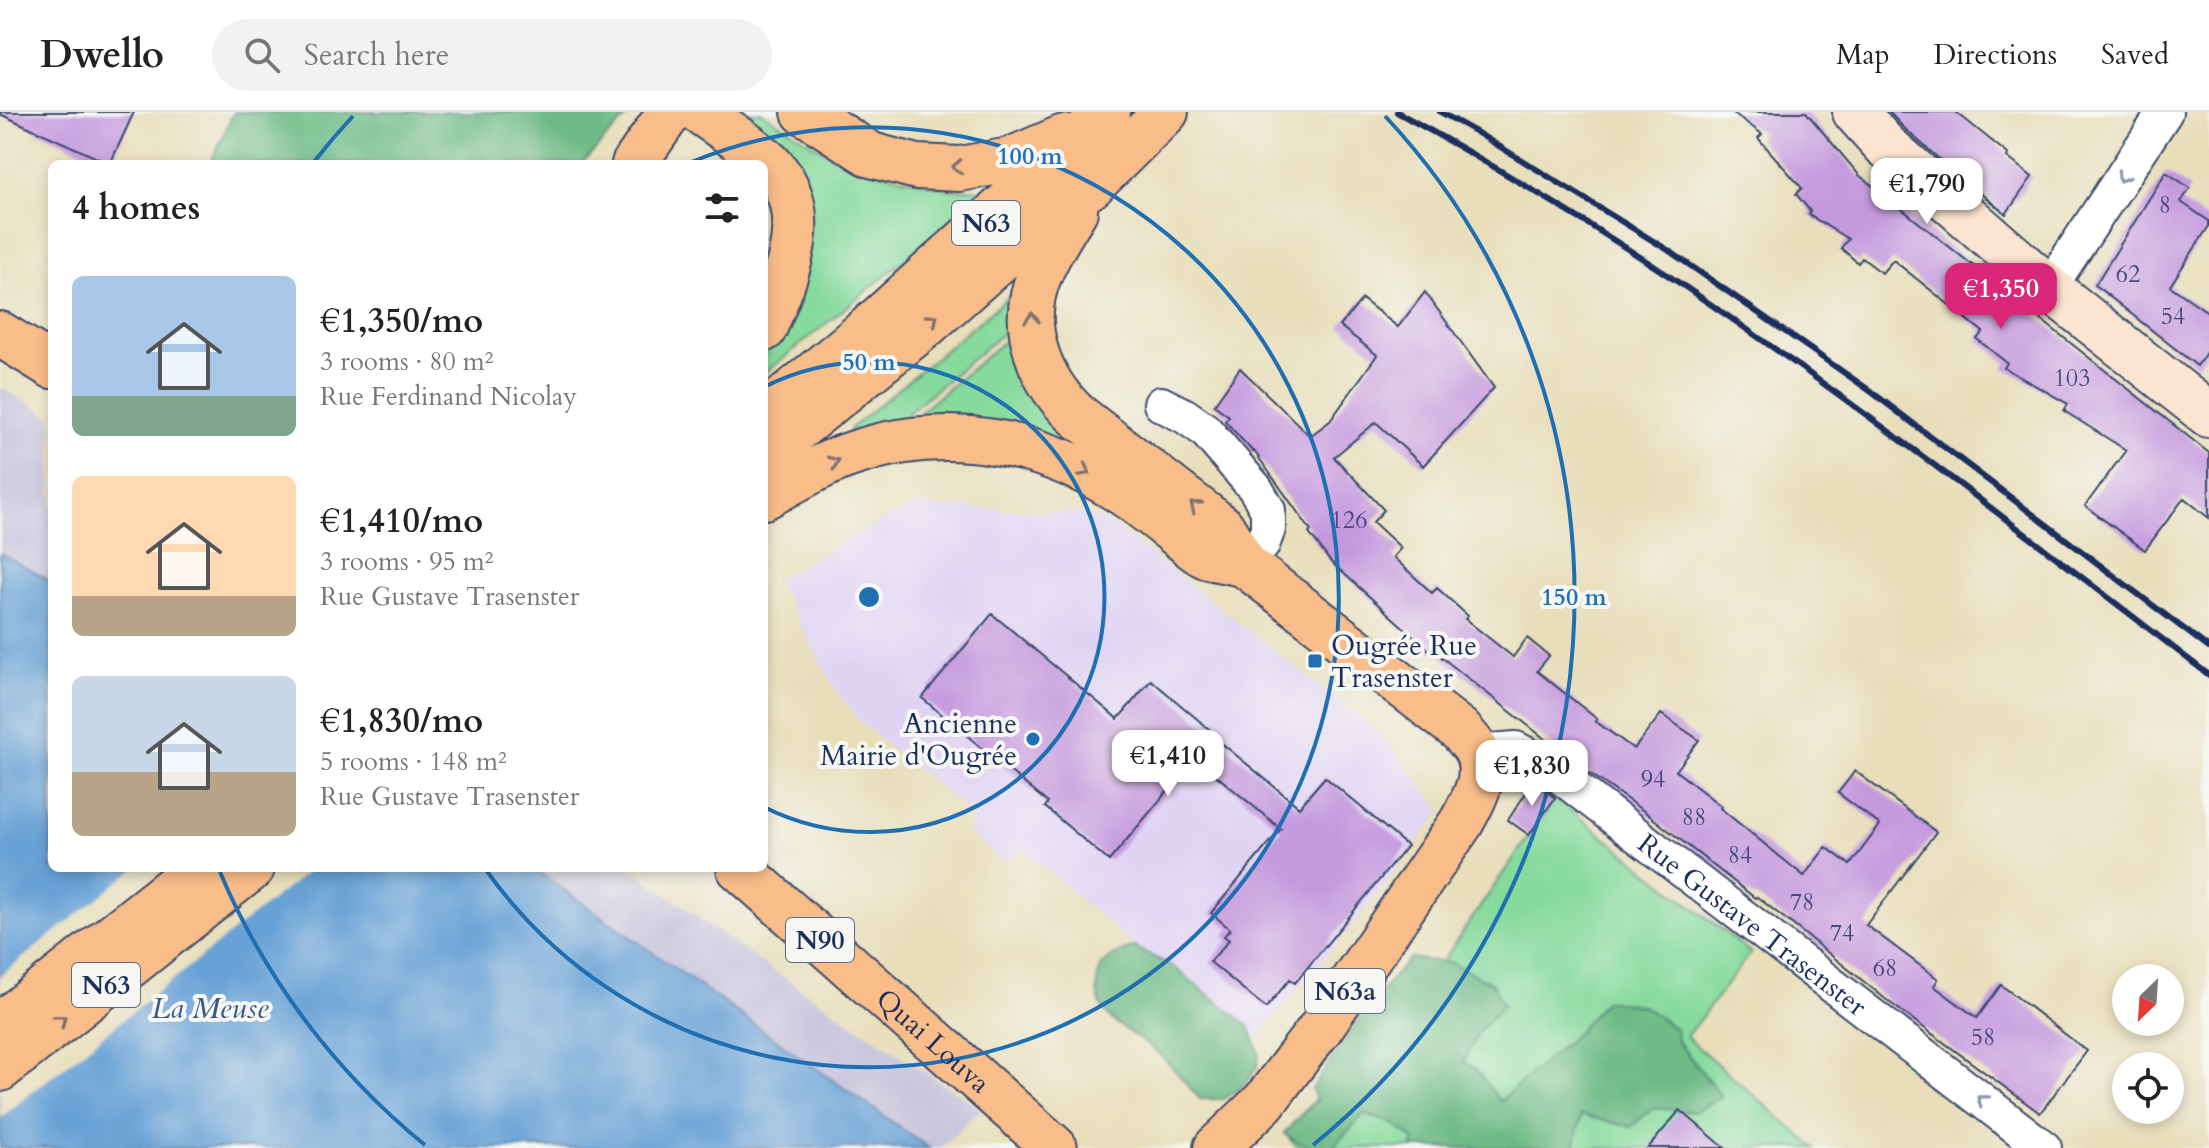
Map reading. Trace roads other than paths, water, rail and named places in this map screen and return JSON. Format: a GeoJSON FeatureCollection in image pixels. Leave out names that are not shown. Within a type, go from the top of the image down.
{"type":"FeatureCollection","features":[{"type":"Feature","properties":{"kind":"main road"},"geometry":{"type":"LineString","coordinates":[[637,160],[670,112]]}},
{"type":"Feature","properties":{"kind":"main road"},"geometry":{"type":"LineString","coordinates":[[700,112],[765,160]]}},
{"type":"Feature","properties":{"kind":"main road"},"geometry":{"type":"LineString","coordinates":[[804,112],[871,155],[917,167],[960,169],[1010,160],[1060,140],[1108,112]]}},
{"type":"Feature","properties":{"kind":"main road","name":"N63"},"geometry":{"type":"LineString","coordinates":[[768,412],[864,332],[1108,112]]}},
{"type":"Feature","properties":{"kind":"main road"},"geometry":{"type":"LineString","coordinates":[[1855,112],[1885,145],[2049,288],[2209,415]]}},
{"type":"Feature","properties":{"kind":"main road","name":"N63"},"geometry":{"type":"LineString","coordinates":[[768,453],[924,327],[1060,207],[1091,186],[1155,124]]}},
{"type":"Feature","properties":{"kind":"main road"},"geometry":{"type":"LineString","coordinates":[[768,163],[792,196],[795,237],[782,286],[768,319]]}},
{"type":"Feature","properties":{"kind":"main road"},"geometry":{"type":"LineString","coordinates":[[1091,186],[1058,238],[1034,291],[1031,325],[1035,351],[1060,399],[1222,527],[1245,565],[1460,730],[1477,752]]}},
{"type":"Feature","properties":{"kind":"main road"},"geometry":{"type":"LineString","coordinates":[[0,334],[48,364]]}},
{"type":"Feature","properties":{"kind":"main road"},"geometry":{"type":"LineString","coordinates":[[768,495],[855,452],[916,440],[954,437],[990,440],[1063,460],[1098,477],[1201,554],[1245,565]]}},
{"type":"Feature","properties":{"kind":"main road","name":"N63a"},"geometry":{"type":"LineString","coordinates":[[1216,1148],[1264,1102],[1319,1030],[1435,863],[1479,789],[1481,771],[1477,752]]}},
{"type":"Feature","properties":{"kind":"main road","name":"N63"},"geometry":{"type":"LineString","coordinates":[[0,1025],[193,872]]}},
{"type":"Feature","properties":{"kind":"main road","name":"N63"},"geometry":{"type":"LineString","coordinates":[[0,1069],[247,872]]}},
{"type":"Feature","properties":{"kind":"main road","name":"Quai Louva"},"geometry":{"type":"LineString","coordinates":[[744,872],[1055,1148]]}},
{"type":"Feature","properties":{"kind":"street"},"geometry":{"type":"LineString","coordinates":[[2049,288],[2165,112]]}},
{"type":"Feature","properties":{"kind":"street"},"geometry":{"type":"LineString","coordinates":[[1161,404],[1205,430],[1255,488],[1268,510],[1268,529],[1262,545],[1245,565]]}},
{"type":"Feature","properties":{"kind":"street","name":"Rue Gustave Trasenster"},"geometry":{"type":"LineString","coordinates":[[1477,752],[1516,749],[1543,763],[2044,1148]]}},
{"type":"Feature","properties":{"kind":"water","name":"La Meuse"},"geometry":{"type":"Polygon","coordinates":[[[0,553],[48,580],[48,872],[539,872],[929,1148],[0,1148],[0,553]]]}},
{"type":"Feature","properties":{"kind":"railway"},"geometry":{"type":"LineString","coordinates":[[1397,112],[1561,207],[1728,316],[1937,467],[2209,675]]}},
{"type":"Feature","properties":{"kind":"railway"},"geometry":{"type":"LineString","coordinates":[[1440,112],[1668,250],[1869,390],[2209,648]]}},
{"type":"Feature","properties":{"kind":"place","name":"Ougrée Rue Trasenster"},"geometry":{"type":"Point","coordinates":[1315,661]}},
{"type":"Feature","properties":{"kind":"place","name":"Ancienne Mairie d'Ougrée"},"geometry":{"type":"Point","coordinates":[1033,739]}}]}
